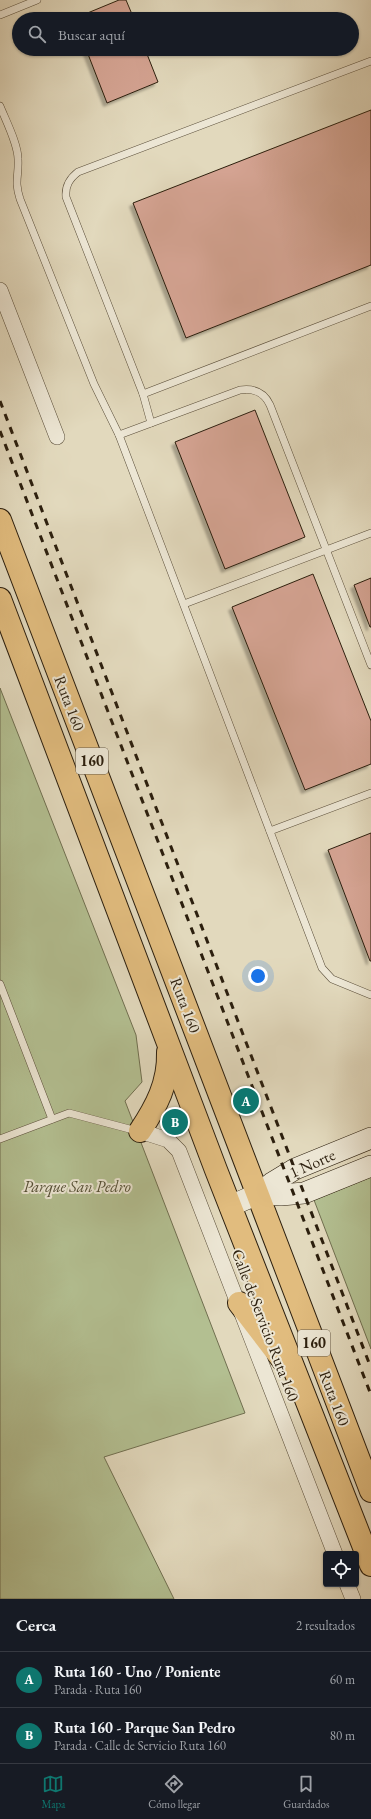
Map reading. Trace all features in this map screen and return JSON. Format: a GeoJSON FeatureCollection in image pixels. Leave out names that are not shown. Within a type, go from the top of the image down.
{"type":"FeatureCollection","features":[{"type":"Feature","properties":{"kind":"highway","name":"Ruta 160"},"geometry":{"type":"LineString","coordinates":[[0,520],[371,1491]]}},
{"type":"Feature","properties":{"kind":"highway","name":"Ruta 160"},"geometry":{"type":"LineString","coordinates":[[0,599],[167,1043],[371,1565]]}},
{"type":"Feature","properties":{"kind":"highway"},"geometry":{"type":"LineString","coordinates":[[140,1132],[159,1099],[163,1088],[168,1064],[167,1043]]}},
{"type":"Feature","properties":{"kind":"highway"},"geometry":{"type":"LineString","coordinates":[[239,1303],[301,1385]]}},
{"type":"Feature","properties":{"kind":"street"},"geometry":{"type":"LineString","coordinates":[[0,290],[57,437]]}},
{"type":"Feature","properties":{"kind":"street","name":"Calle de Servicio Ruta 160"},"geometry":{"type":"LineString","coordinates":[[140,1132],[168,1140],[179,1150],[334,1551]]}},
{"type":"Feature","properties":{"kind":"street","name":"1 Norte"},"geometry":{"type":"LineString","coordinates":[[230,1206],[258,1194],[272,1183],[295,1169],[371,1138]]}},
{"type":"Feature","properties":{"kind":"street","name":"1 Norte"},"geometry":{"type":"LineString","coordinates":[[258,1194],[288,1195],[304,1193],[371,1166]]}},
{"type":"Feature","properties":{"kind":"street"},"geometry":{"type":"LineString","coordinates":[[348,1587],[353,1599]]}},
{"type":"Feature","properties":{"kind":"lane"},"geometry":{"type":"LineString","coordinates":[[0,15],[37,0]]}},
{"type":"Feature","properties":{"kind":"lane"},"geometry":{"type":"LineString","coordinates":[[151,423],[143,394],[66,197],[69,180],[78,172],[371,61]]}},
{"type":"Feature","properties":{"kind":"lane"},"geometry":{"type":"LineString","coordinates":[[0,106],[18,158],[16,187],[20,199],[94,384],[119,435],[322,968],[332,979],[371,995]]}},
{"type":"Feature","properties":{"kind":"lane"},"geometry":{"type":"LineString","coordinates":[[143,394],[371,306]]}},
{"type":"Feature","properties":{"kind":"lane"},"geometry":{"type":"LineString","coordinates":[[119,435],[240,390],[254,390],[264,395],[270,405],[371,665]]}},
{"type":"Feature","properties":{"kind":"lane"},"geometry":{"type":"LineString","coordinates":[[184,604],[371,533]]}},
{"type":"Feature","properties":{"kind":"lane"},"geometry":{"type":"LineString","coordinates":[[270,831],[371,793]]}},
{"type":"Feature","properties":{"kind":"lane"},"geometry":{"type":"LineString","coordinates":[[0,984],[52,1120]]}},
{"type":"Feature","properties":{"kind":"lane"},"geometry":{"type":"LineString","coordinates":[[0,1139],[69,1113],[140,1132]]}},
{"type":"Feature","properties":{"kind":"green space","name":"Parque San Pedro"},"geometry":{"type":"Polygon","coordinates":[[[0,688],[136,1035],[142,1082],[125,1101],[245,1413],[104,1457],[174,1599],[0,1599],[0,688]]]}},
{"type":"Feature","properties":{"kind":"green space"},"geometry":{"type":"Polygon","coordinates":[[[371,1177],[371,1349],[314,1200],[371,1177]]]}},
{"type":"Feature","properties":{"kind":"building"},"geometry":{"type":"Polygon","coordinates":[[[119,0],[126,0],[131,12],[90,12],[119,0]]]}},
{"type":"Feature","properties":{"kind":"building"},"geometry":{"type":"Polygon","coordinates":[[[89,56],[148,56],[158,82],[107,103],[89,56]]]}},
{"type":"Feature","properties":{"kind":"building"},"geometry":{"type":"Polygon","coordinates":[[[371,110],[371,265],[186,338],[133,203],[371,110]]]}},
{"type":"Feature","properties":{"kind":"building"},"geometry":{"type":"Polygon","coordinates":[[[255,410],[305,537],[225,569],[175,442],[255,410]]]}},
{"type":"Feature","properties":{"kind":"building"},"geometry":{"type":"Polygon","coordinates":[[[313,574],[371,721],[371,764],[305,790],[232,607],[313,574]]]}},
{"type":"Feature","properties":{"kind":"building"},"geometry":{"type":"Polygon","coordinates":[[[371,578],[371,627],[370,627],[354,585],[371,578]]]}},
{"type":"Feature","properties":{"kind":"building"},"geometry":{"type":"Polygon","coordinates":[[[371,833],[371,961],[370,961],[328,850],[371,833]]]}},
{"type":"Feature","properties":{"kind":"railway"},"geometry":{"type":"LineString","coordinates":[[0,401],[371,1368]]}},
{"type":"Feature","properties":{"kind":"railway"},"geometry":{"type":"LineString","coordinates":[[0,431],[371,1395]]}},
{"type":"Feature","properties":{"kind":"place","name":"Ruta 160 - Uno / Poniente"},"geometry":{"type":"Point","coordinates":[246,1101]}},
{"type":"Feature","properties":{"kind":"place","name":"Ruta 160 - Parque San Pedro"},"geometry":{"type":"Point","coordinates":[175,1122]}}]}
